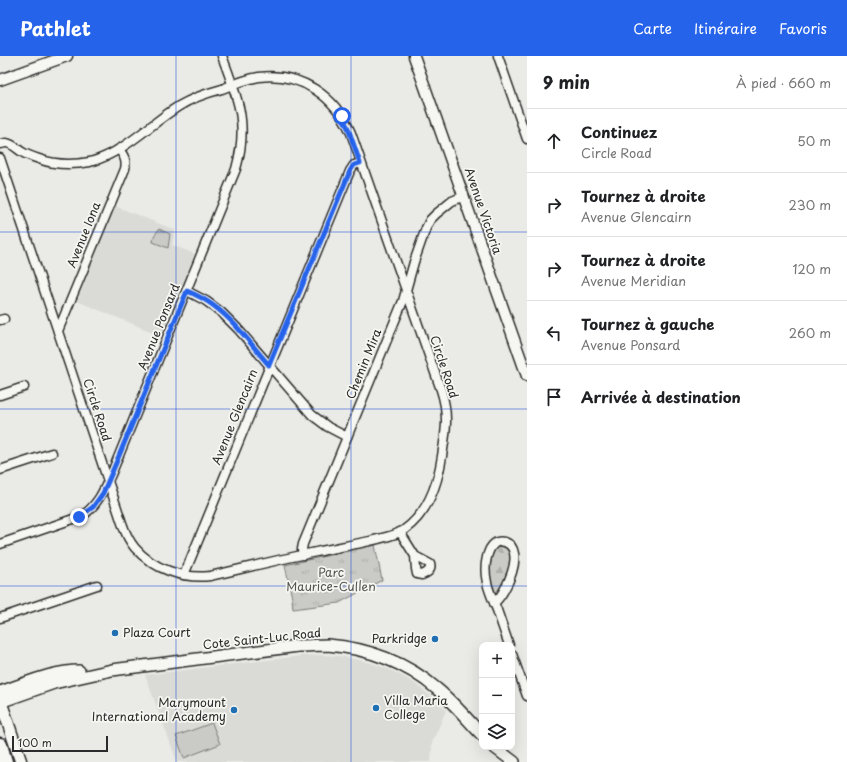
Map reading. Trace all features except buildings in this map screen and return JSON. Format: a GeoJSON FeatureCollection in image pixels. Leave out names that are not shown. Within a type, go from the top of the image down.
{"type":"FeatureCollection","features":[{"type":"Feature","properties":{"kind":"highway"},"geometry":{"type":"LineString","coordinates":[[0,745],[5,762]]}},
{"type":"Feature","properties":{"kind":"main road","name":"Cote Saint-Luc Road"},"geometry":{"type":"LineString","coordinates":[[0,699],[38,679],[68,672],[112,670],[298,646],[327,645],[365,651],[403,666],[432,684],[446,696],[479,732]]}},
{"type":"Feature","properties":{"kind":"main road"},"geometry":{"type":"LineString","coordinates":[[0,699],[21,762]]}},
{"type":"Feature","properties":{"kind":"main road"},"geometry":{"type":"LineString","coordinates":[[498,750],[514,762]]}},
{"type":"Feature","properties":{"kind":"street"},"geometry":{"type":"LineString","coordinates":[[0,80],[67,56]]}},
{"type":"Feature","properties":{"kind":"street","name":"Avenue Ponsard"},"geometry":{"type":"LineString","coordinates":[[0,544],[82,516],[97,502],[108,481],[235,175],[242,141],[241,117],[239,104],[222,56]]}},
{"type":"Feature","properties":{"kind":"street","name":"Avenue Victoria"},"geometry":{"type":"LineString","coordinates":[[414,56],[527,376]]}},
{"type":"Feature","properties":{"kind":"street"},"geometry":{"type":"LineString","coordinates":[[498,56],[527,139]]}},
{"type":"Feature","properties":{"kind":"street","name":"Circle Road"},"geometry":{"type":"LineString","coordinates":[[0,144],[7,143],[25,153],[52,163],[75,164],[90,161],[119,149],[179,106],[193,98],[255,78],[273,76],[288,78],[314,88],[329,100],[345,120],[443,396],[447,423],[440,468],[433,492],[417,518],[400,532],[382,538],[210,576],[194,577],[184,575],[166,569],[145,558],[135,548],[124,530],[58,331],[3,174],[0,158]]}},
{"type":"Feature","properties":{"kind":"street","name":"Avenue Iona"},"geometry":{"type":"LineString","coordinates":[[58,331],[125,169],[125,159],[119,149]]}},
{"type":"Feature","properties":{"kind":"street","name":"Avenue Glencairn"},"geometry":{"type":"LineString","coordinates":[[184,575],[350,171],[354,165],[360,163]]}},
{"type":"Feature","properties":{"kind":"street","name":"Chemin Mira"},"geometry":{"type":"LineString","coordinates":[[303,555],[303,544],[399,312],[426,228],[430,220],[436,214],[452,201],[464,196]]}},
{"type":"Feature","properties":{"kind":"street"},"geometry":{"type":"LineString","coordinates":[[187,291],[206,300],[238,328],[316,419],[347,437]]}},
{"type":"Feature","properties":{"kind":"street"},"geometry":{"type":"LineString","coordinates":[[0,395],[24,387]]}},
{"type":"Feature","properties":{"kind":"street"},"geometry":{"type":"LineString","coordinates":[[0,470],[52,452]]}},
{"type":"Feature","properties":{"kind":"street"},"geometry":{"type":"LineString","coordinates":[[400,532],[415,556]]}},
{"type":"Feature","properties":{"kind":"street"},"geometry":{"type":"LineString","coordinates":[[494,603],[502,594],[515,563],[515,555],[512,549],[508,543],[502,541],[496,542],[492,546],[488,554],[485,570],[487,585],[508,642]]}},
{"type":"Feature","properties":{"kind":"street"},"geometry":{"type":"LineString","coordinates":[[0,618],[97,585]]}},
{"type":"Feature","properties":{"kind":"street"},"geometry":{"type":"LineString","coordinates":[[515,662],[527,696]]}},
{"type":"Feature","properties":{"kind":"shaded area"},"geometry":{"type":"Polygon","coordinates":[[[115,206],[175,230],[172,245],[195,254],[162,336],[77,301],[115,206]]]}},
{"type":"Feature","properties":{"kind":"shaded area"},"geometry":{"type":"Polygon","coordinates":[[[301,656],[338,656],[359,660],[393,671],[413,682],[438,702],[446,710],[432,743],[431,762],[175,762],[177,761],[145,675],[301,656]]]}},
{"type":"Feature","properties":{"kind":"green space"},"geometry":{"type":"Polygon","coordinates":[[[159,229],[170,234],[168,248],[153,242],[154,236],[159,229]]]}},
{"type":"Feature","properties":{"kind":"green space","name":"Parc Maurice-Cullen"},"geometry":{"type":"Polygon","coordinates":[[[375,545],[382,580],[339,603],[293,609],[285,565],[375,545]]]}},
{"type":"Feature","properties":{"kind":"green space"},"geometry":{"type":"Polygon","coordinates":[[[500,546],[509,551],[510,565],[500,589],[496,593],[491,586],[489,567],[490,559],[496,547],[500,546]]]}},
{"type":"Feature","properties":{"kind":"green space"},"geometry":{"type":"Polygon","coordinates":[[[212,723],[220,744],[184,758],[176,736],[212,723]]]}},
{"type":"Feature","properties":{"kind":"place","name":"Plaza Court"},"geometry":{"type":"Point","coordinates":[115,633]}},
{"type":"Feature","properties":{"kind":"place","name":"Parkridge"},"geometry":{"type":"Point","coordinates":[435,639]}},
{"type":"Feature","properties":{"kind":"place","name":"Villa Maria College"},"geometry":{"type":"Point","coordinates":[376,708]}},
{"type":"Feature","properties":{"kind":"place","name":"Marymount International Academy"},"geometry":{"type":"Point","coordinates":[234,710]}},
{"type":"Feature","properties":{"kind":"route"},"geometry":{"type":"LineString","coordinates":[[79,517],[93,507],[103,493],[187,291],[206,300],[228,318],[269,365],[350,171],[354,165],[360,163],[352,138],[342,116]]}}]}
